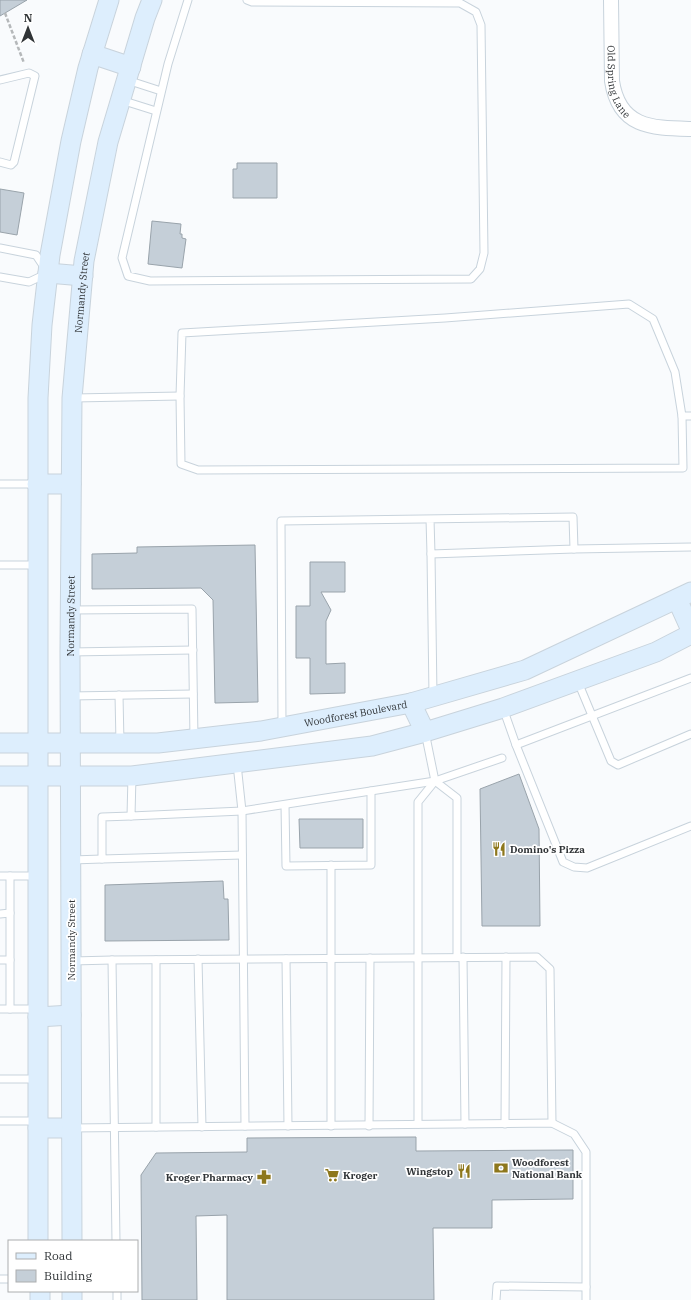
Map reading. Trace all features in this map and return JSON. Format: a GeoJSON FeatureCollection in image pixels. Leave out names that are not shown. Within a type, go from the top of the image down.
{"type":"FeatureCollection","features":[{"type":"Feature","properties":{"kind":"main road"},"geometry":{"type":"LineString","coordinates":[[38,1240],[38,398],[48,272],[71,141],[92,54],[109,0]]}},
{"type":"Feature","properties":{"kind":"main road","name":"Normandy Street"},"geometry":{"type":"LineString","coordinates":[[72,1240],[70,610],[72,398],[84,261],[108,142],[152,0]]}},
{"type":"Feature","properties":{"kind":"main road"},"geometry":{"type":"LineString","coordinates":[[92,54],[129,74]]}},
{"type":"Feature","properties":{"kind":"main road"},"geometry":{"type":"LineString","coordinates":[[48,272],[83,276]]}},
{"type":"Feature","properties":{"kind":"main road"},"geometry":{"type":"LineString","coordinates":[[37,484],[71,484]]}},
{"type":"Feature","properties":{"kind":"main road"},"geometry":{"type":"LineString","coordinates":[[684,596],[691,630]]}},
{"type":"Feature","properties":{"kind":"main road","name":"Woodforest Boulevard"},"geometry":{"type":"LineString","coordinates":[[0,743],[158,743],[282,727],[411,703],[525,670],[684,596]]}},
{"type":"Feature","properties":{"kind":"main road"},"geometry":{"type":"LineString","coordinates":[[0,776],[132,776],[372,746],[425,732],[503,708],[656,652],[691,634]]}},
{"type":"Feature","properties":{"kind":"main road"},"geometry":{"type":"LineString","coordinates":[[411,703],[425,732]]}},
{"type":"Feature","properties":{"kind":"main road"},"geometry":{"type":"LineString","coordinates":[[38,1013],[71,1015]]}},
{"type":"Feature","properties":{"kind":"main road"},"geometry":{"type":"LineString","coordinates":[[38,1124],[72,1128]]}},
{"type":"Feature","properties":{"kind":"street","name":"Old Spring Lane"},"geometry":{"type":"LineString","coordinates":[[611,0],[611,67],[614,94],[624,113],[654,128],[691,129]]}},
{"type":"Feature","properties":{"kind":"lane"},"geometry":{"type":"LineString","coordinates":[[188,0],[161,91],[122,258],[128,276],[150,281],[471,279],[480,269],[484,253],[481,25],[476,12],[460,3],[252,2],[246,0]]}},
{"type":"Feature","properties":{"kind":"lane"},"geometry":{"type":"LineString","coordinates":[[0,80],[29,73],[34,76],[14,164],[11,165],[0,162]]}},
{"type":"Feature","properties":{"kind":"lane"},"geometry":{"type":"LineString","coordinates":[[129,74],[161,91]]}},
{"type":"Feature","properties":{"kind":"lane"},"geometry":{"type":"LineString","coordinates":[[121,100],[156,111]]}},
{"type":"Feature","properties":{"kind":"lane"},"geometry":{"type":"LineString","coordinates":[[0,248],[36,255],[48,272],[29,282],[0,277]]}},
{"type":"Feature","properties":{"kind":"lane"},"geometry":{"type":"LineString","coordinates":[[629,304],[653,319],[675,372],[682,416],[683,468],[198,470],[181,464],[180,396],[182,333],[445,318],[629,304]]}},
{"type":"Feature","properties":{"kind":"lane"},"geometry":{"type":"LineString","coordinates":[[72,398],[180,396]]}},
{"type":"Feature","properties":{"kind":"lane"},"geometry":{"type":"LineString","coordinates":[[682,416],[691,416]]}},
{"type":"Feature","properties":{"kind":"lane"},"geometry":{"type":"LineString","coordinates":[[0,484],[37,484]]}},
{"type":"Feature","properties":{"kind":"lane"},"geometry":{"type":"LineString","coordinates":[[282,727],[281,521],[573,517],[574,549]]}},
{"type":"Feature","properties":{"kind":"lane"},"geometry":{"type":"LineString","coordinates":[[430,519],[433,697]]}},
{"type":"Feature","properties":{"kind":"lane"},"geometry":{"type":"LineString","coordinates":[[431,554],[691,547]]}},
{"type":"Feature","properties":{"kind":"lane"},"geometry":{"type":"LineString","coordinates":[[0,565],[37,565]]}},
{"type":"Feature","properties":{"kind":"lane"},"geometry":{"type":"LineString","coordinates":[[70,610],[192,609],[194,739]]}},
{"type":"Feature","properties":{"kind":"lane"},"geometry":{"type":"LineString","coordinates":[[70,652],[193,650]]}},
{"type":"Feature","properties":{"kind":"lane"},"geometry":{"type":"LineString","coordinates":[[516,745],[591,715],[691,678]]}},
{"type":"Feature","properties":{"kind":"lane"},"geometry":{"type":"LineString","coordinates":[[577,680],[611,761],[618,765],[691,734]]}},
{"type":"Feature","properties":{"kind":"lane"},"geometry":{"type":"LineString","coordinates":[[70,696],[193,694]]}},
{"type":"Feature","properties":{"kind":"lane"},"geometry":{"type":"LineString","coordinates":[[119,695],[120,743]]}},
{"type":"Feature","properties":{"kind":"lane"},"geometry":{"type":"LineString","coordinates":[[503,708],[516,745],[563,862],[574,867],[587,868],[691,826]]}},
{"type":"Feature","properties":{"kind":"lane"},"geometry":{"type":"LineString","coordinates":[[425,732],[435,781],[456,798],[465,1124]]}},
{"type":"Feature","properties":{"kind":"lane"},"geometry":{"type":"LineString","coordinates":[[102,859],[102,817],[242,811],[285,805],[435,781],[502,758]]}},
{"type":"Feature","properties":{"kind":"lane"},"geometry":{"type":"LineString","coordinates":[[237,764],[242,811],[245,1126]]}},
{"type":"Feature","properties":{"kind":"lane"},"geometry":{"type":"LineString","coordinates":[[131,816],[132,776]]}},
{"type":"Feature","properties":{"kind":"lane"},"geometry":{"type":"LineString","coordinates":[[418,1124],[418,802],[435,781]]}},
{"type":"Feature","properties":{"kind":"lane"},"geometry":{"type":"LineString","coordinates":[[285,805],[286,866],[371,865],[371,791]]}},
{"type":"Feature","properties":{"kind":"lane"},"geometry":{"type":"LineString","coordinates":[[70,860],[242,855]]}},
{"type":"Feature","properties":{"kind":"lane"},"geometry":{"type":"LineString","coordinates":[[331,865],[331,1126]]}},
{"type":"Feature","properties":{"kind":"lane"},"geometry":{"type":"LineString","coordinates":[[0,876],[37,876]]}},
{"type":"Feature","properties":{"kind":"lane"},"geometry":{"type":"LineString","coordinates":[[10,876],[10,1009]]}},
{"type":"Feature","properties":{"kind":"lane"},"geometry":{"type":"LineString","coordinates":[[0,914],[10,914]]}},
{"type":"Feature","properties":{"kind":"lane"},"geometry":{"type":"LineString","coordinates":[[505,1124],[506,957]]}},
{"type":"Feature","properties":{"kind":"lane"},"geometry":{"type":"LineString","coordinates":[[71,962],[112,960],[537,957],[550,969],[552,1123]]}},
{"type":"Feature","properties":{"kind":"lane"},"geometry":{"type":"LineString","coordinates":[[369,1126],[370,958]]}},
{"type":"Feature","properties":{"kind":"lane"},"geometry":{"type":"LineString","coordinates":[[286,959],[288,1126]]}},
{"type":"Feature","properties":{"kind":"lane"},"geometry":{"type":"LineString","coordinates":[[0,960],[10,960]]}},
{"type":"Feature","properties":{"kind":"lane"},"geometry":{"type":"LineString","coordinates":[[112,960],[116,1240]]}},
{"type":"Feature","properties":{"kind":"lane"},"geometry":{"type":"LineString","coordinates":[[156,960],[156,1127]]}},
{"type":"Feature","properties":{"kind":"lane"},"geometry":{"type":"LineString","coordinates":[[198,960],[202,1127]]}},
{"type":"Feature","properties":{"kind":"lane"},"geometry":{"type":"LineString","coordinates":[[0,1009],[38,1013]]}},
{"type":"Feature","properties":{"kind":"lane"},"geometry":{"type":"LineString","coordinates":[[0,1079],[38,1080]]}},
{"type":"Feature","properties":{"kind":"lane"},"geometry":{"type":"LineString","coordinates":[[0,1121],[38,1124]]}},
{"type":"Feature","properties":{"kind":"lane"},"geometry":{"type":"LineString","coordinates":[[72,1128],[552,1123],[574,1134],[586,1152],[586,1300]]}},
{"type":"Feature","properties":{"kind":"lane"},"geometry":{"type":"LineString","coordinates":[[496,1300],[497,1286],[586,1287]]}},
{"type":"Feature","properties":{"kind":"path"},"geometry":{"type":"LineString","coordinates":[[6,13],[26,68]]}},
{"type":"Feature","properties":{"kind":"building"},"geometry":{"type":"Polygon","coordinates":[[[0,0],[27,0],[0,16],[0,0]]]}},
{"type":"Feature","properties":{"kind":"building"},"geometry":{"type":"Polygon","coordinates":[[[237,163],[277,163],[277,198],[233,198],[233,169],[237,169],[237,163]]]}},
{"type":"Feature","properties":{"kind":"building"},"geometry":{"type":"Polygon","coordinates":[[[0,189],[24,193],[17,235],[0,232],[0,189]]]}},
{"type":"Feature","properties":{"kind":"building"},"geometry":{"type":"Polygon","coordinates":[[[152,221],[181,224],[180,234],[182,234],[182,238],[186,239],[182,268],[148,264],[152,221]]]}},
{"type":"Feature","properties":{"kind":"building"},"geometry":{"type":"Polygon","coordinates":[[[255,545],[258,702],[215,703],[213,600],[201,588],[92,589],[92,554],[137,553],[137,547],[255,545]]]}},
{"type":"Feature","properties":{"kind":"building"},"geometry":{"type":"Polygon","coordinates":[[[310,562],[345,562],[345,592],[321,592],[331,610],[326,621],[326,664],[345,663],[345,693],[310,694],[310,658],[296,658],[296,606],[310,606],[310,562]]]}},
{"type":"Feature","properties":{"kind":"building"},"geometry":{"type":"Polygon","coordinates":[[[519,774],[539,829],[540,926],[482,926],[480,789],[519,774]]]}},
{"type":"Feature","properties":{"kind":"building"},"geometry":{"type":"Polygon","coordinates":[[[299,819],[363,819],[363,848],[300,848],[299,819]]]}},
{"type":"Feature","properties":{"kind":"building"},"geometry":{"type":"Polygon","coordinates":[[[223,881],[224,899],[228,899],[229,940],[105,941],[105,885],[223,881]]]}},
{"type":"Feature","properties":{"kind":"building"},"geometry":{"type":"Polygon","coordinates":[[[416,1137],[416,1151],[573,1150],[573,1199],[492,1200],[492,1228],[433,1228],[434,1300],[227,1300],[227,1215],[196,1216],[197,1300],[142,1300],[141,1175],[156,1153],[247,1152],[247,1138],[416,1137]]]}},
{"type":"Feature","properties":{"kind":"place","name":"Domino's Pizza"},"geometry":{"type":"Point","coordinates":[499,849]}},
{"type":"Feature","properties":{"kind":"place","name":"Woodforest National Bank"},"geometry":{"type":"Point","coordinates":[501,1168]}},
{"type":"Feature","properties":{"kind":"place","name":"Wingstop"},"geometry":{"type":"Point","coordinates":[464,1171]}},
{"type":"Feature","properties":{"kind":"place","name":"Kroger"},"geometry":{"type":"Point","coordinates":[332,1175]}},
{"type":"Feature","properties":{"kind":"place","name":"Kroger Pharmacy"},"geometry":{"type":"Point","coordinates":[264,1177]}}]}
